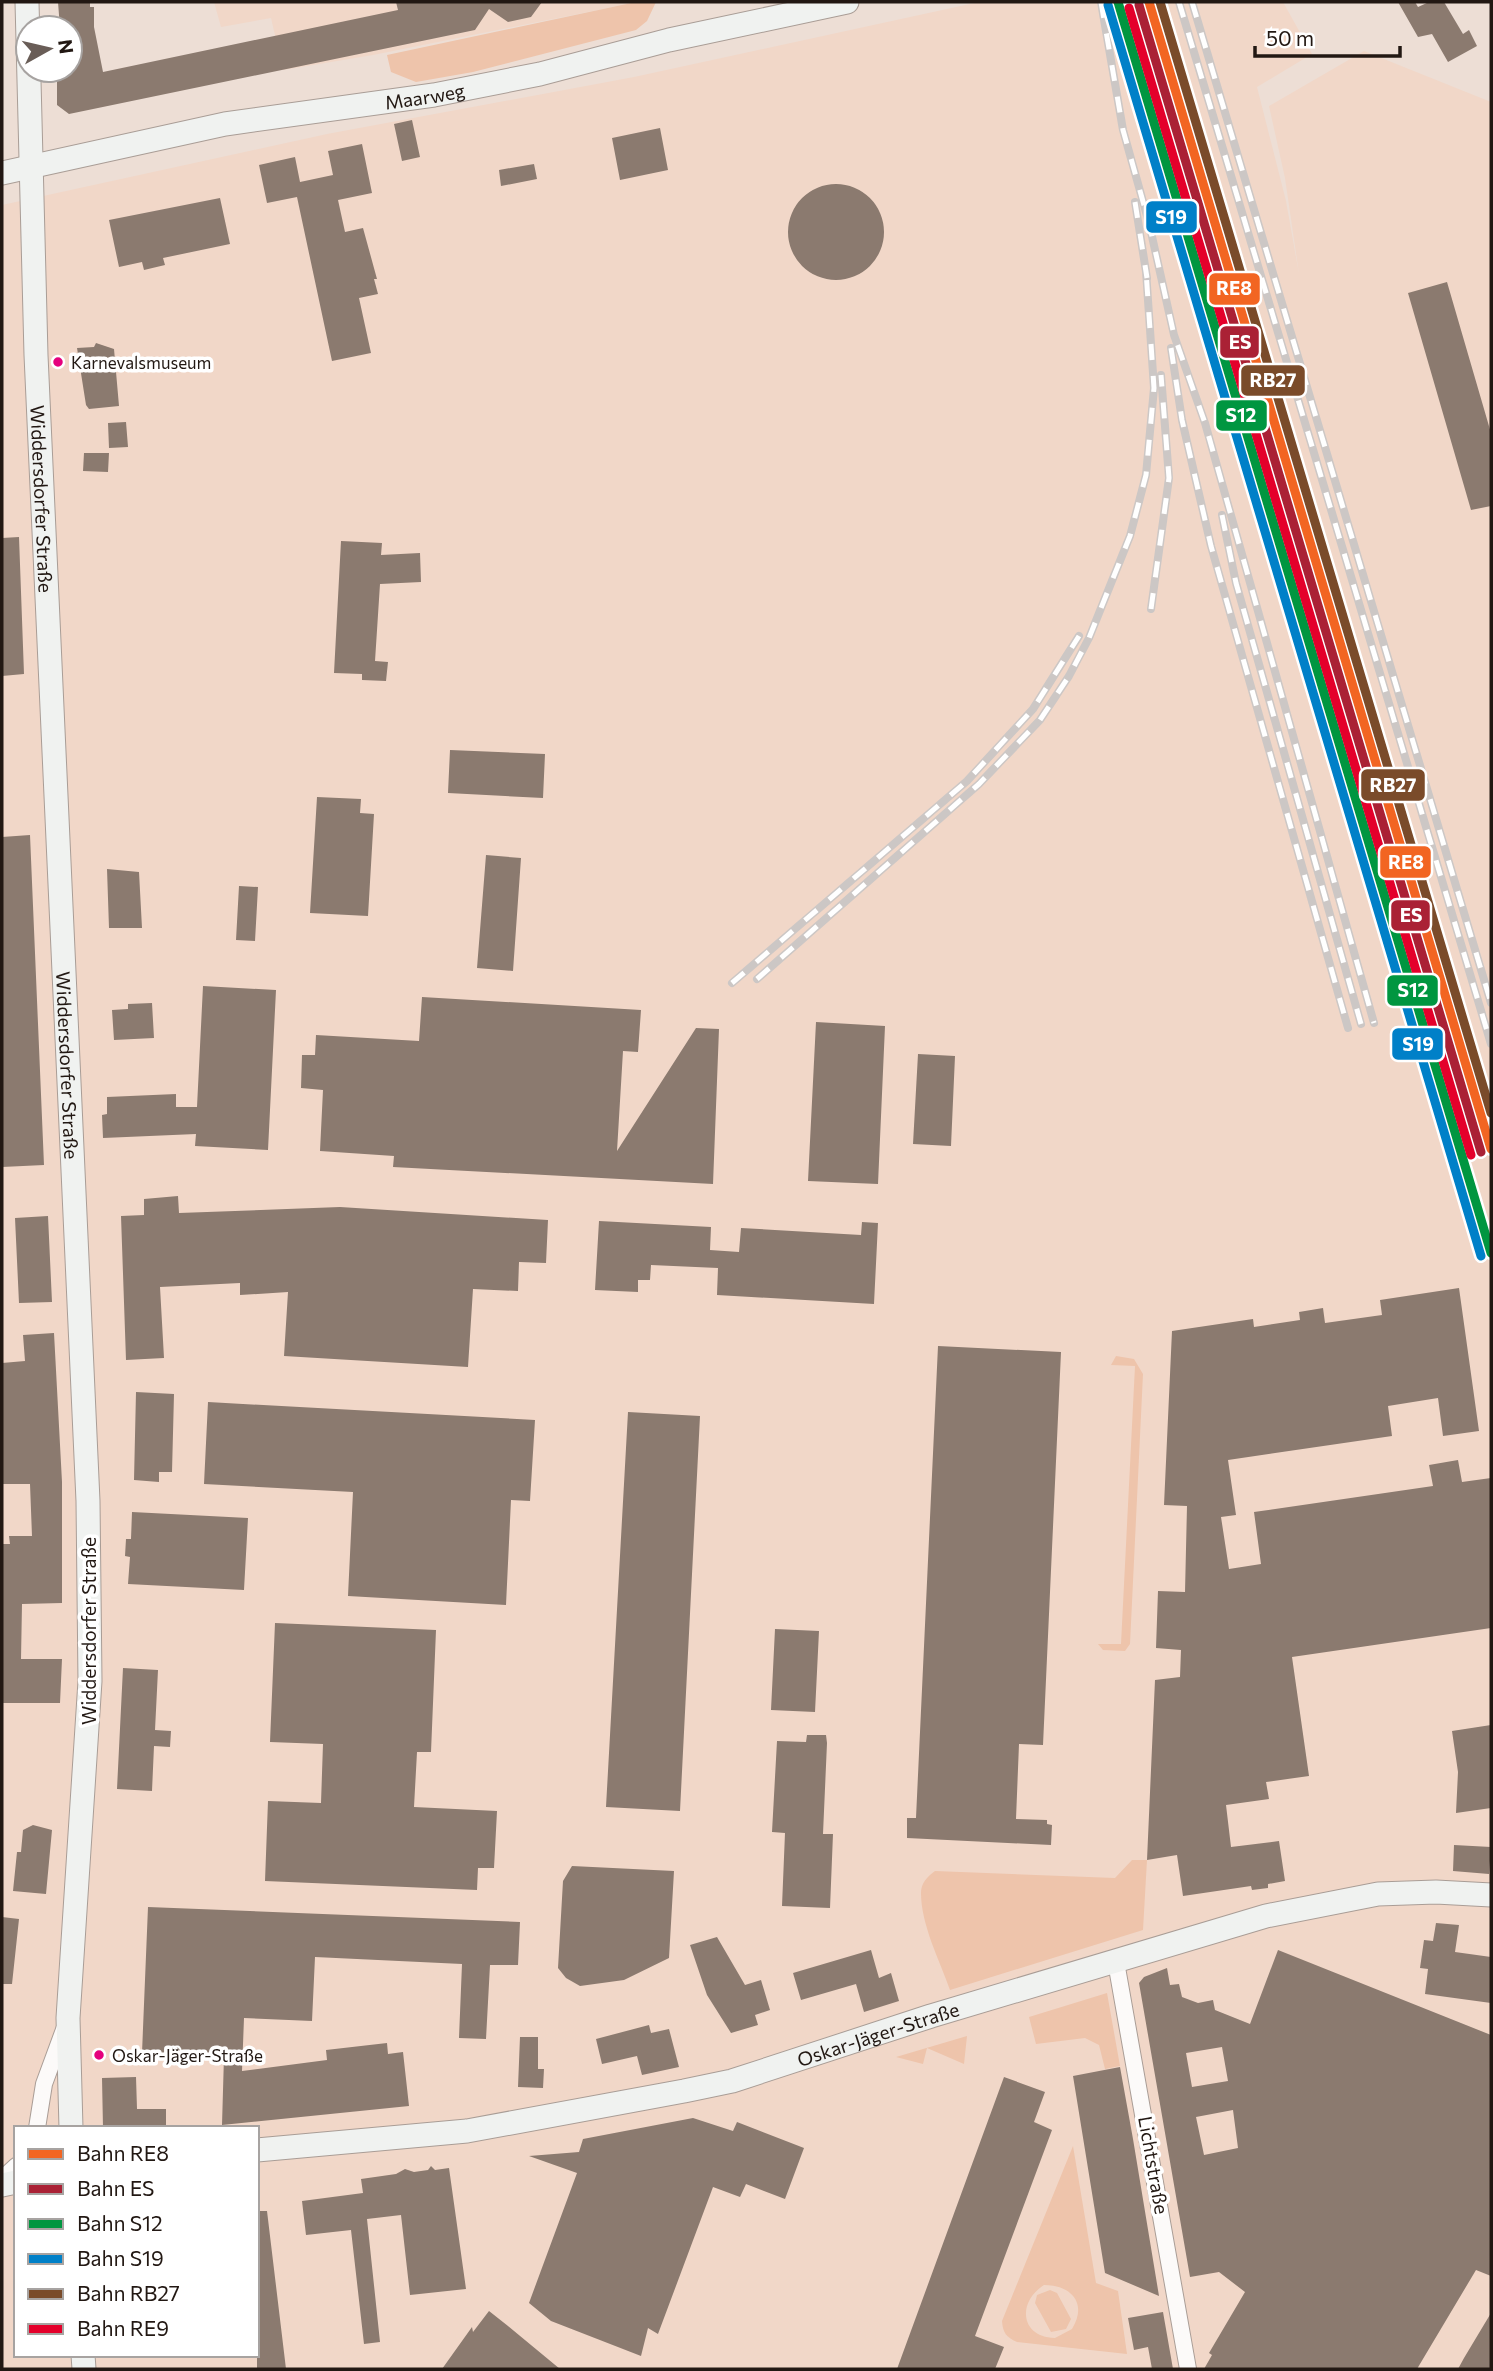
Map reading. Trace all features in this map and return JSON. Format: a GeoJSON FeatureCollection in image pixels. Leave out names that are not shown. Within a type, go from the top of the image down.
{"type":"FeatureCollection","features":[{"type":"Feature","properties":{"kind":"main road","name":"Widdersdorfer Straße"},"geometry":{"type":"LineString","coordinates":[[27,2],[29,168],[89,1501],[90,1681],[68,2018],[71,2126]]}},
{"type":"Feature","properties":{"kind":"main road","name":"Maarweg"},"geometry":{"type":"LineString","coordinates":[[2,173],[225,124],[407,100],[513,79],[669,40],[847,2]]}},
{"type":"Feature","properties":{"kind":"main road","name":"Oskar-Jäger-Straße"},"geometry":{"type":"LineString","coordinates":[[259,2150],[467,2131],[561,2116],[722,2084],[931,2016],[1266,1916],[1378,1894],[1436,1892],[1491,1895]]}},
{"type":"Feature","properties":{"kind":"street","name":"Lichtstraße"},"geometry":{"type":"LineString","coordinates":[[1116,1962],[1188,2369]]}},
{"type":"Feature","properties":{"kind":"street"},"geometry":{"type":"LineString","coordinates":[[37,2126],[44,2084],[68,2018]]}},
{"type":"Feature","properties":{"kind":"shaded area"},"geometry":{"type":"Polygon","coordinates":[[[214,2],[638,2],[373,55],[283,70],[271,18],[221,27],[214,2]]]}},
{"type":"Feature","properties":{"kind":"shaded area"},"geometry":{"type":"Polygon","coordinates":[[[636,2],[656,2],[647,21],[636,30],[473,72],[416,82],[391,72],[387,55],[636,2]]]}},
{"type":"Feature","properties":{"kind":"shaded area"},"geometry":{"type":"Polygon","coordinates":[[[979,2],[1283,2],[1312,54],[1257,87],[1286,201],[1299,274],[1285,178],[1269,106],[1364,51],[1491,102],[1491,2369],[2,2369],[2,205],[327,134],[634,77],[979,2]]]}},
{"type":"Feature","properties":{"kind":"shaded area"},"geometry":{"type":"Polygon","coordinates":[[[1116,1356],[1134,1359],[1143,1374],[1130,1644],[1125,1651],[1103,1650],[1098,1644],[1121,1644],[1135,1366],[1111,1365],[1116,1356]]]}},
{"type":"Feature","properties":{"kind":"shaded area"},"geometry":{"type":"Polygon","coordinates":[[[1132,1860],[1147,1860],[1143,1930],[950,1990],[924,1918],[922,1905],[922,1886],[935,1871],[1115,1878],[1132,1860]]]}},
{"type":"Feature","properties":{"kind":"shaded area"},"geometry":{"type":"Polygon","coordinates":[[[1107,1993],[1120,2066],[1105,2069],[1099,2045],[1085,2038],[1036,2044],[1029,2017],[1107,1993]]]}},
{"type":"Feature","properties":{"kind":"shaded area"},"geometry":{"type":"Polygon","coordinates":[[[967,2036],[964,2064],[927,2048],[923,2064],[896,2057],[967,2036]]]}},
{"type":"Feature","properties":{"kind":"shaded area"},"geometry":{"type":"Polygon","coordinates":[[[1073,2146],[1096,2283],[1118,2291],[1127,2354],[1017,2342],[1006,2334],[1002,2321],[1073,2146]],[[1044,2285],[1035,2292],[1029,2300],[1026,2318],[1035,2332],[1055,2338],[1072,2329],[1078,2311],[1074,2297],[1062,2288],[1044,2285]]]}},
{"type":"Feature","properties":{"kind":"shaded area"},"geometry":{"type":"Polygon","coordinates":[[[1050,2290],[1057,2293],[1071,2319],[1066,2329],[1051,2332],[1035,2303],[1037,2295],[1050,2290]]]}},
{"type":"Feature","properties":{"kind":"building"},"geometry":{"type":"Polygon","coordinates":[[[58,2],[90,2],[90,7],[94,7],[94,27],[103,72],[398,10],[396,2],[542,2],[531,17],[508,22],[489,9],[475,30],[69,114],[57,105],[57,84],[84,84],[84,14],[59,14],[58,2]]]}},
{"type":"Feature","properties":{"kind":"building"},"geometry":{"type":"Polygon","coordinates":[[[1398,2],[1415,2],[1418,7],[1429,2],[1444,2],[1463,34],[1469,30],[1477,46],[1448,62],[1432,34],[1418,37],[1398,2]]]}},
{"type":"Feature","properties":{"kind":"building"},"geometry":{"type":"Polygon","coordinates":[[[412,120],[420,157],[402,161],[394,124],[412,120]]]}},
{"type":"Feature","properties":{"kind":"building"},"geometry":{"type":"Polygon","coordinates":[[[660,128],[668,170],[620,180],[612,138],[660,128]]]}},
{"type":"Feature","properties":{"kind":"building"},"geometry":{"type":"Polygon","coordinates":[[[362,144],[372,193],[338,200],[345,232],[363,228],[377,279],[374,279],[378,294],[359,298],[371,353],[332,361],[297,197],[267,203],[259,165],[295,157],[300,182],[333,175],[328,151],[362,144]]]}},
{"type":"Feature","properties":{"kind":"building"},"geometry":{"type":"Polygon","coordinates":[[[534,164],[537,179],[501,186],[499,170],[534,164]]]}},
{"type":"Feature","properties":{"kind":"building"},"geometry":{"type":"Polygon","coordinates":[[[836,184],[854,187],[870,198],[881,214],[884,232],[881,250],[870,266],[854,277],[836,280],[818,277],[802,266],[791,250],[788,232],[791,214],[802,198],[818,187],[836,184]]]}},
{"type":"Feature","properties":{"kind":"building"},"geometry":{"type":"Polygon","coordinates":[[[220,198],[230,244],[163,258],[165,265],[144,270],[142,262],[119,267],[109,220],[220,198]]]}},
{"type":"Feature","properties":{"kind":"building"},"geometry":{"type":"Polygon","coordinates":[[[1447,282],[1491,433],[1491,506],[1471,510],[1408,293],[1447,282]]]}},
{"type":"Feature","properties":{"kind":"building"},"geometry":{"type":"Polygon","coordinates":[[[96,343],[114,349],[119,406],[89,409],[86,405],[77,348],[94,347],[96,343]]]}},
{"type":"Feature","properties":{"kind":"building"},"geometry":{"type":"Polygon","coordinates":[[[126,422],[128,447],[109,448],[108,423],[126,422]]]}},
{"type":"Feature","properties":{"kind":"building"},"geometry":{"type":"Polygon","coordinates":[[[84,453],[109,453],[108,472],[83,471],[84,453]]]}},
{"type":"Feature","properties":{"kind":"building"},"geometry":{"type":"Polygon","coordinates":[[[19,537],[24,674],[2,676],[2,538],[19,537]]]}},
{"type":"Feature","properties":{"kind":"building"},"geometry":{"type":"Polygon","coordinates":[[[341,541],[382,543],[381,555],[420,553],[421,582],[380,584],[375,661],[388,662],[386,681],[362,680],[362,674],[334,673],[341,541]]]}},
{"type":"Feature","properties":{"kind":"building"},"geometry":{"type":"Polygon","coordinates":[[[450,750],[545,754],[543,798],[448,793],[450,750]]]}},
{"type":"Feature","properties":{"kind":"building"},"geometry":{"type":"Polygon","coordinates":[[[317,797],[361,799],[360,813],[374,814],[368,916],[310,913],[317,797]]]}},
{"type":"Feature","properties":{"kind":"building"},"geometry":{"type":"Polygon","coordinates":[[[30,835],[44,1165],[2,1167],[2,837],[30,835]]]}},
{"type":"Feature","properties":{"kind":"building"},"geometry":{"type":"Polygon","coordinates":[[[486,855],[521,858],[513,971],[477,968],[486,855]]]}},
{"type":"Feature","properties":{"kind":"building"},"geometry":{"type":"Polygon","coordinates":[[[107,869],[139,872],[142,928],[109,928],[107,869]]]}},
{"type":"Feature","properties":{"kind":"building"},"geometry":{"type":"Polygon","coordinates":[[[239,886],[258,887],[255,941],[236,940],[239,886]]]}},
{"type":"Feature","properties":{"kind":"building"},"geometry":{"type":"Polygon","coordinates":[[[203,986],[276,990],[268,1150],[195,1146],[196,1134],[103,1138],[102,1115],[107,1114],[107,1097],[176,1094],[176,1107],[197,1107],[203,986]]]}},
{"type":"Feature","properties":{"kind":"building"},"geometry":{"type":"Polygon","coordinates":[[[422,997],[641,1010],[638,1052],[623,1051],[617,1151],[696,1028],[719,1029],[713,1184],[393,1167],[394,1156],[320,1151],[323,1090],[301,1088],[302,1055],[315,1055],[316,1035],[419,1041],[422,997]]]}},
{"type":"Feature","properties":{"kind":"building"},"geometry":{"type":"Polygon","coordinates":[[[152,1003],[154,1038],[114,1040],[112,1010],[128,1009],[128,1004],[152,1003]]]}},
{"type":"Feature","properties":{"kind":"building"},"geometry":{"type":"Polygon","coordinates":[[[816,1022],[885,1026],[878,1184],[808,1181],[816,1022]]]}},
{"type":"Feature","properties":{"kind":"building"},"geometry":{"type":"Polygon","coordinates":[[[918,1054],[955,1056],[951,1146],[913,1144],[918,1054]]]}},
{"type":"Feature","properties":{"kind":"building"},"geometry":{"type":"Polygon","coordinates":[[[178,1196],[179,1213],[340,1207],[548,1220],[546,1263],[519,1262],[518,1291],[473,1289],[468,1367],[284,1356],[288,1292],[240,1295],[240,1283],[160,1287],[164,1358],[126,1360],[121,1216],[144,1215],[144,1199],[178,1196]]]}},
{"type":"Feature","properties":{"kind":"building"},"geometry":{"type":"Polygon","coordinates":[[[48,1216],[52,1302],[19,1303],[15,1218],[48,1216]]]}},
{"type":"Feature","properties":{"kind":"building"},"geometry":{"type":"Polygon","coordinates":[[[599,1221],[711,1227],[710,1250],[739,1252],[741,1228],[861,1235],[862,1222],[878,1223],[874,1304],[717,1295],[718,1268],[651,1265],[650,1280],[638,1280],[638,1292],[595,1290],[599,1221]]]}},
{"type":"Feature","properties":{"kind":"building"},"geometry":{"type":"Polygon","coordinates":[[[1459,1288],[1479,1431],[1443,1436],[1438,1398],[1388,1406],[1392,1436],[1228,1460],[1236,1515],[1221,1517],[1229,1569],[1261,1564],[1254,1512],[1433,1486],[1429,1465],[1458,1460],[1462,1482],[1491,1478],[1491,1628],[1292,1657],[1309,1776],[1266,1782],[1269,1799],[1226,1805],[1231,1847],[1279,1841],[1285,1881],[1268,1884],[1268,1888],[1252,1890],[1251,1886],[1183,1896],[1177,1855],[1147,1860],[1155,1680],[1180,1677],[1181,1650],[1156,1648],[1158,1591],[1185,1592],[1187,1506],[1164,1505],[1172,1331],[1253,1319],[1254,1327],[1300,1320],[1299,1312],[1323,1308],[1325,1323],[1382,1315],[1380,1300],[1459,1288]]]}},
{"type":"Feature","properties":{"kind":"building"},"geometry":{"type":"Polygon","coordinates":[[[54,1333],[62,1482],[62,1603],[22,1604],[21,1659],[62,1659],[60,1703],[2,1703],[2,1544],[10,1544],[9,1536],[32,1536],[30,1484],[2,1484],[2,1363],[25,1361],[23,1335],[54,1333]]]}},
{"type":"Feature","properties":{"kind":"building"},"geometry":{"type":"Polygon","coordinates":[[[938,1346],[1061,1352],[1043,1745],[1019,1744],[1016,1819],[1047,1820],[1047,1824],[1052,1825],[1051,1845],[907,1838],[907,1818],[916,1818],[938,1346]]]}},
{"type":"Feature","properties":{"kind":"building"},"geometry":{"type":"Polygon","coordinates":[[[136,1392],[174,1394],[172,1472],[159,1472],[159,1482],[134,1480],[136,1392]]]}},
{"type":"Feature","properties":{"kind":"building"},"geometry":{"type":"Polygon","coordinates":[[[208,1402],[535,1420],[530,1501],[511,1500],[506,1605],[348,1596],[353,1492],[204,1484],[208,1402]]]}},
{"type":"Feature","properties":{"kind":"building"},"geometry":{"type":"Polygon","coordinates":[[[628,1412],[700,1416],[680,1811],[606,1807],[628,1412]]]}},
{"type":"Feature","properties":{"kind":"building"},"geometry":{"type":"Polygon","coordinates":[[[132,1512],[248,1518],[244,1590],[128,1584],[130,1557],[125,1556],[126,1539],[131,1539],[132,1512]]]}},
{"type":"Feature","properties":{"kind":"building"},"geometry":{"type":"Polygon","coordinates":[[[275,1623],[436,1630],[431,1752],[417,1752],[414,1807],[497,1811],[494,1868],[478,1868],[477,1890],[265,1881],[268,1801],[321,1803],[323,1744],[270,1742],[275,1623]]]}},
{"type":"Feature","properties":{"kind":"building"},"geometry":{"type":"Polygon","coordinates":[[[775,1629],[819,1631],[815,1712],[771,1710],[775,1629]]]}},
{"type":"Feature","properties":{"kind":"building"},"geometry":{"type":"Polygon","coordinates":[[[123,1668],[158,1670],[155,1730],[171,1731],[170,1747],[154,1746],[152,1791],[117,1789],[123,1668]]]}},
{"type":"Feature","properties":{"kind":"building"},"geometry":{"type":"Polygon","coordinates":[[[1491,1725],[1491,1808],[1456,1813],[1458,1772],[1452,1731],[1491,1725]]]}},
{"type":"Feature","properties":{"kind":"building"},"geometry":{"type":"Polygon","coordinates":[[[807,1735],[826,1735],[823,1834],[833,1834],[830,1908],[782,1906],[785,1833],[772,1832],[777,1741],[806,1742],[807,1735]]]}},
{"type":"Feature","properties":{"kind":"building"},"geometry":{"type":"Polygon","coordinates":[[[33,1825],[52,1830],[46,1894],[13,1891],[17,1852],[21,1852],[23,1830],[33,1825]]]}},
{"type":"Feature","properties":{"kind":"building"},"geometry":{"type":"Polygon","coordinates":[[[1454,1845],[1491,1847],[1489,1874],[1453,1871],[1454,1845]]]}},
{"type":"Feature","properties":{"kind":"building"},"geometry":{"type":"Polygon","coordinates":[[[572,1866],[674,1871],[669,1958],[624,1980],[580,1986],[566,1978],[558,1968],[563,1881],[572,1866]]]}},
{"type":"Feature","properties":{"kind":"building"},"geometry":{"type":"Polygon","coordinates":[[[148,1907],[520,1922],[518,1965],[490,1965],[486,2039],[459,2038],[462,1964],[315,1957],[312,2021],[244,2018],[242,2071],[327,2060],[326,2050],[387,2043],[388,2054],[403,2052],[409,2106],[222,2125],[224,2056],[142,2053],[148,1907]]]}},
{"type":"Feature","properties":{"kind":"building"},"geometry":{"type":"Polygon","coordinates":[[[2,1917],[19,1919],[12,1984],[2,1984],[2,1917]]]}},
{"type":"Feature","properties":{"kind":"building"},"geometry":{"type":"Polygon","coordinates":[[[1436,1923],[1459,1925],[1455,1952],[1491,1957],[1491,2003],[1425,1994],[1428,1969],[1420,1968],[1424,1940],[1433,1941],[1436,1923]]]}},
{"type":"Feature","properties":{"kind":"building"},"geometry":{"type":"Polygon","coordinates":[[[717,1937],[745,1985],[761,1980],[770,2010],[755,2015],[758,2025],[731,2033],[707,1995],[690,1945],[717,1937]]]}},
{"type":"Feature","properties":{"kind":"building"},"geometry":{"type":"Polygon","coordinates":[[[871,1950],[879,1978],[891,1973],[899,2001],[864,2012],[856,1984],[801,2000],[793,1973],[871,1950]]]}},
{"type":"Feature","properties":{"kind":"building"},"geometry":{"type":"Polygon","coordinates":[[[1278,1950],[1491,2035],[1491,2276],[1476,2270],[1417,2369],[1204,2369],[1212,2355],[1209,2353],[1245,2292],[1219,2272],[1190,2277],[1139,1983],[1144,1977],[1167,1968],[1170,1985],[1179,1984],[1182,1997],[1198,2003],[1213,2000],[1215,2010],[1250,2024],[1278,1950]],[[1222,2047],[1186,2053],[1192,2087],[1228,2081],[1222,2047]],[[1233,2110],[1196,2117],[1204,2155],[1238,2148],[1233,2110]]]}},
{"type":"Feature","properties":{"kind":"building"},"geometry":{"type":"Polygon","coordinates":[[[649,2025],[651,2033],[669,2029],[679,2067],[642,2075],[637,2056],[602,2064],[596,2039],[649,2025]]]}},
{"type":"Feature","properties":{"kind":"building"},"geometry":{"type":"Polygon","coordinates":[[[520,2037],[538,2037],[538,2069],[544,2069],[543,2088],[518,2087],[520,2037]]]}},
{"type":"Feature","properties":{"kind":"building"},"geometry":{"type":"Polygon","coordinates":[[[1120,2067],[1159,2296],[1105,2273],[1073,2076],[1120,2067]]]}},
{"type":"Feature","properties":{"kind":"building"},"geometry":{"type":"Polygon","coordinates":[[[136,2077],[137,2109],[166,2109],[166,2126],[103,2126],[102,2078],[136,2077]]]}},
{"type":"Feature","properties":{"kind":"building"},"geometry":{"type":"Polygon","coordinates":[[[1004,2077],[1045,2092],[1034,2122],[1052,2130],[975,2336],[1004,2347],[995,2369],[897,2369],[1004,2077]]]}},
{"type":"Feature","properties":{"kind":"building"},"geometry":{"type":"Polygon","coordinates":[[[693,2118],[733,2131],[737,2122],[804,2148],[785,2199],[746,2184],[740,2197],[713,2187],[658,2334],[648,2328],[641,2356],[551,2321],[529,2303],[577,2173],[529,2156],[579,2152],[583,2139],[693,2118]]]}},
{"type":"Feature","properties":{"kind":"building"},"geometry":{"type":"Polygon","coordinates":[[[431,2166],[435,2170],[449,2168],[466,2289],[410,2295],[401,2215],[367,2219],[380,2342],[364,2344],[351,2230],[306,2235],[302,2201],[363,2193],[361,2179],[396,2174],[405,2169],[414,2172],[428,2170],[431,2166]]]}},
{"type":"Feature","properties":{"kind":"building"},"geometry":{"type":"Polygon","coordinates":[[[259,2211],[267,2211],[286,2369],[257,2369],[259,2211]]]}},
{"type":"Feature","properties":{"kind":"building"},"geometry":{"type":"Polygon","coordinates":[[[489,2311],[560,2369],[442,2369],[472,2327],[473,2332],[489,2311]]]}},
{"type":"Feature","properties":{"kind":"building"},"geometry":{"type":"Polygon","coordinates":[[[1163,2312],[1173,2369],[1152,2369],[1148,2347],[1134,2350],[1128,2318],[1163,2312]]]}},
{"type":"Feature","properties":{"kind":"building"},"geometry":{"type":"Polygon","coordinates":[[[1491,2313],[1491,2369],[1458,2369],[1464,2358],[1491,2313]]]}},
{"type":"Feature","properties":{"kind":"railway"},"geometry":{"type":"LineString","coordinates":[[1101,2],[1123,130],[1149,223],[1174,335],[1205,423],[1374,1023]]}},
{"type":"Feature","properties":{"kind":"railway"},"geometry":{"type":"LineString","coordinates":[[1179,2],[1491,1044]]}},
{"type":"Feature","properties":{"kind":"railway"},"geometry":{"type":"LineString","coordinates":[[1192,2],[1491,1003]]}},
{"type":"Feature","properties":{"kind":"railway"},"geometry":{"type":"LineString","coordinates":[[1135,202],[1147,278]]}},
{"type":"Feature","properties":{"kind":"railway"},"geometry":{"type":"LineString","coordinates":[[757,979],[979,784],[1040,720],[1069,676],[1089,638],[1130,536],[1146,475],[1154,388],[1146,271]]}},
{"type":"Feature","properties":{"kind":"railway"},"geometry":{"type":"LineString","coordinates":[[1171,348],[1182,420],[1211,546],[1348,1028]]}},
{"type":"Feature","properties":{"kind":"railway"},"geometry":{"type":"LineString","coordinates":[[1151,609],[1169,478],[1161,375]]}},
{"type":"Feature","properties":{"kind":"railway"},"geometry":{"type":"LineString","coordinates":[[1222,515],[1236,583],[1361,1024]]}},
{"type":"Feature","properties":{"kind":"railway"},"geometry":{"type":"LineString","coordinates":[[732,983],[967,781],[1033,709],[1079,636]]}},
{"type":"Feature","properties":{"kind":"rail line","name":"S12"},"geometry":{"type":"LineString","coordinates":[[1118,2],[1491,1253]]}},
{"type":"Feature","properties":{"kind":"rail line","name":"RE8"},"geometry":{"type":"LineString","coordinates":[[1149,2],[1491,1149]]}},
{"type":"Feature","properties":{"kind":"rail line","name":"RB27"},"geometry":{"type":"LineString","coordinates":[[1160,2],[1491,1113]]}},
{"type":"Feature","properties":{"kind":"rail line","name":"S19"},"geometry":{"type":"LineString","coordinates":[[1108,5],[1481,1256]]}},
{"type":"Feature","properties":{"kind":"rail line","name":"ES"},"geometry":{"type":"LineString","coordinates":[[1139,5],[1481,1152]]}},
{"type":"Feature","properties":{"kind":"rail line","name":"RE9"},"geometry":{"type":"LineString","coordinates":[[1129,8],[1471,1155]]}},
{"type":"Feature","properties":{"kind":"place","name":"Karnevalsmuseum"},"geometry":{"type":"Point","coordinates":[58,362]}},
{"type":"Feature","properties":{"kind":"place","name":"Oskar-Jäger-Straße"},"geometry":{"type":"Point","coordinates":[99,2055]}}]}
